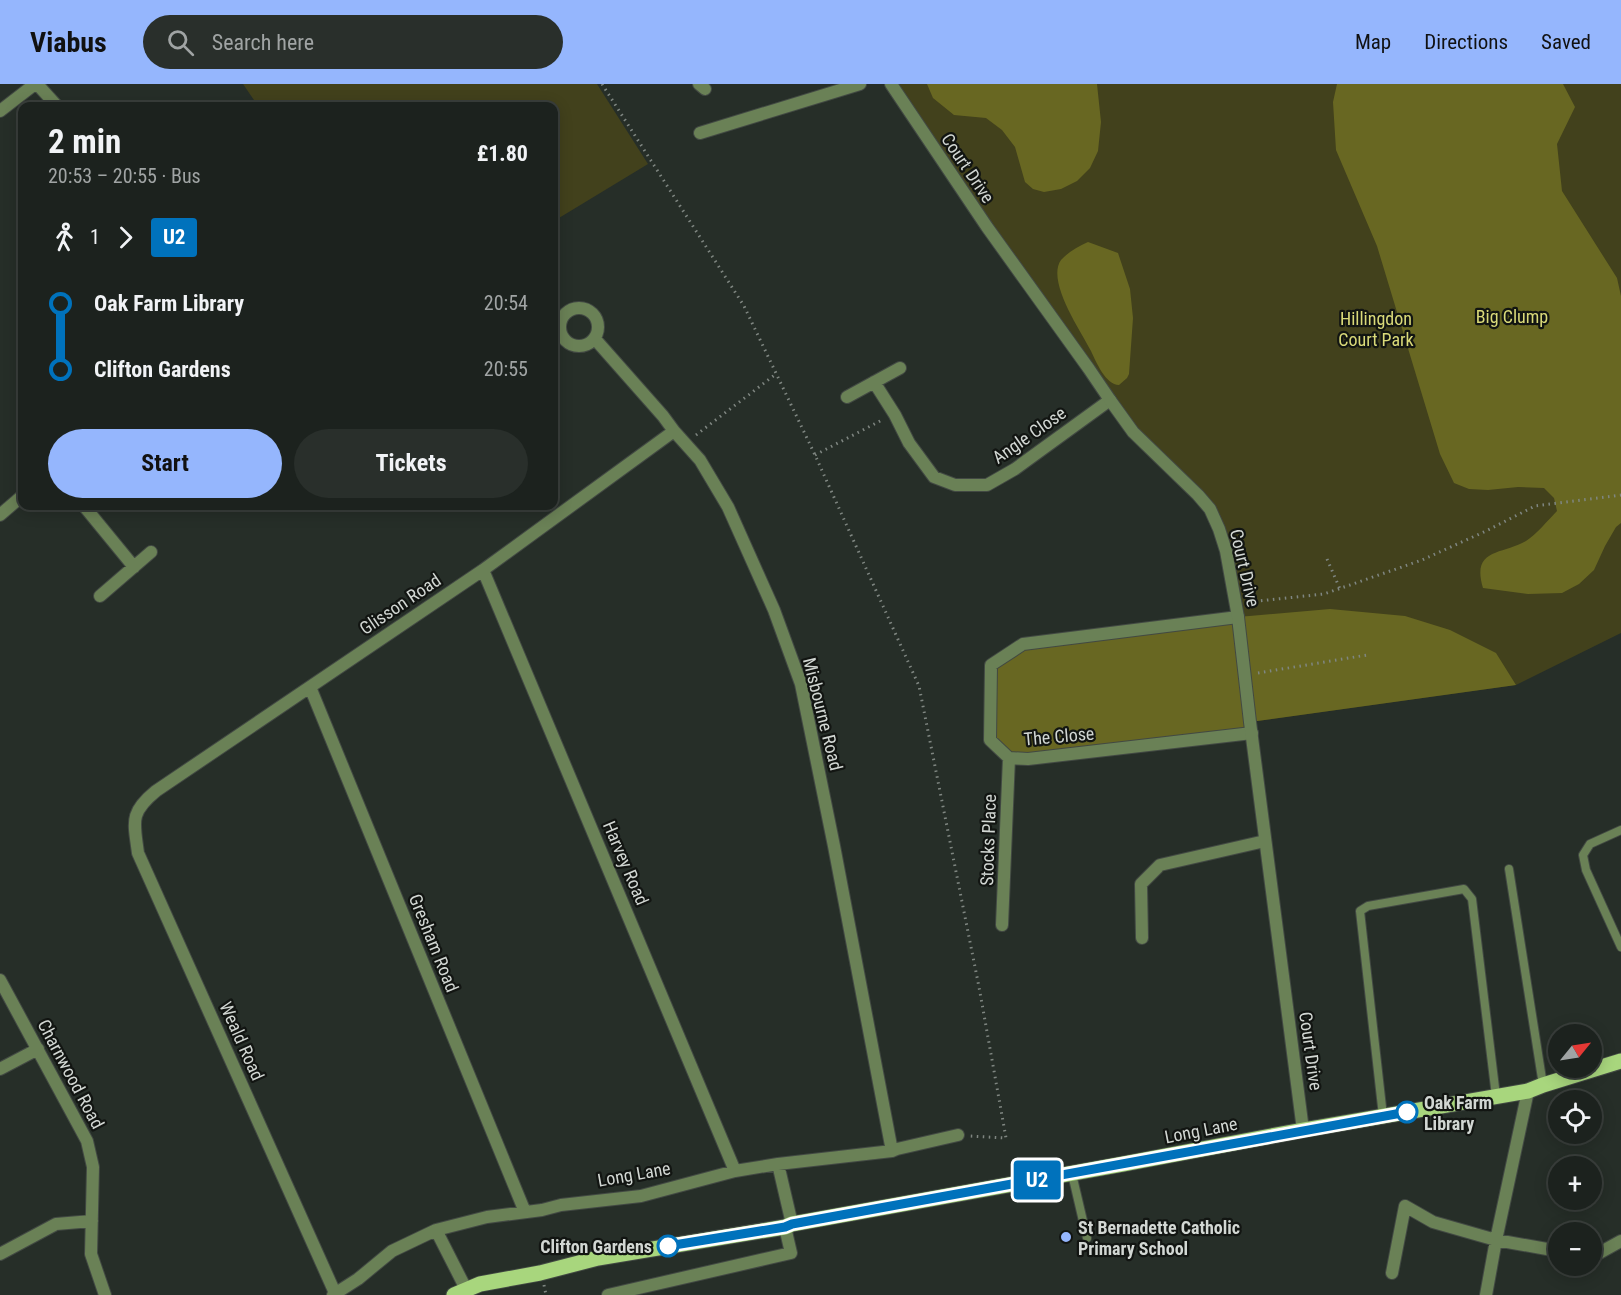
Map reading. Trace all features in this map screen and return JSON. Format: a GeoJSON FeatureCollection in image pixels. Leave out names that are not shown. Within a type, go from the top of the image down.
{"type":"FeatureCollection","features":[{"type":"Feature","properties":{"kind":"main road","name":"Long Lane"},"geometry":{"type":"LineString","coordinates":[[460,1292],[480,1284],[540,1273],[598,1258],[1528,1091],[1621,1061]]}},
{"type":"Feature","properties":{"kind":"street"},"geometry":{"type":"LineString","coordinates":[[0,111],[36,84],[53,102]]}},
{"type":"Feature","properties":{"kind":"street"},"geometry":{"type":"LineString","coordinates":[[700,133],[860,84]]}},
{"type":"Feature","properties":{"kind":"street","name":"Court Drive"},"geometry":{"type":"LineString","coordinates":[[891,84],[987,227],[1133,432],[1210,509],[1226,551],[1236,603],[1303,1130]]}},
{"type":"Feature","properties":{"kind":"street","name":"Misbourne Road"},"geometry":{"type":"LineString","coordinates":[[595,339],[700,460],[728,507],[774,610],[801,684],[892,1151]]}},
{"type":"Feature","properties":{"kind":"street"},"geometry":{"type":"LineString","coordinates":[[847,397],[900,368]]}},
{"type":"Feature","properties":{"kind":"street","name":"Angle Close"},"geometry":{"type":"LineString","coordinates":[[874,382],[909,442],[934,477],[955,485],[987,485],[1015,469],[1110,400]]}},
{"type":"Feature","properties":{"kind":"street","name":"Glisson Road"},"geometry":{"type":"LineString","coordinates":[[143,801],[483,570],[674,431]]}},
{"type":"Feature","properties":{"kind":"street"},"geometry":{"type":"LineString","coordinates":[[0,515],[18,499]]}},
{"type":"Feature","properties":{"kind":"street"},"geometry":{"type":"LineString","coordinates":[[87,510],[134,567]]}},
{"type":"Feature","properties":{"kind":"street"},"geometry":{"type":"LineString","coordinates":[[100,596],[151,552]]}},
{"type":"Feature","properties":{"kind":"street","name":"Harvey Road"},"geometry":{"type":"LineString","coordinates":[[483,570],[735,1171]]}},
{"type":"Feature","properties":{"kind":"street","name":"The Close"},"geometry":{"type":"LineString","coordinates":[[1238,617],[1023,644],[991,665],[990,740],[1009,758],[1028,759],[1252,734]]}},
{"type":"Feature","properties":{"kind":"street","name":"Gresham Road"},"geometry":{"type":"LineString","coordinates":[[310,687],[525,1212]]}},
{"type":"Feature","properties":{"kind":"street","name":"Stocks Place"},"geometry":{"type":"LineString","coordinates":[[1002,925],[1009,758]]}},
{"type":"Feature","properties":{"kind":"street","name":"Weald Road"},"geometry":{"type":"LineString","coordinates":[[143,801],[134,819],[138,853],[334,1294]]}},
{"type":"Feature","properties":{"kind":"street"},"geometry":{"type":"LineString","coordinates":[[1142,938],[1141,884],[1160,865],[1265,841]]}},
{"type":"Feature","properties":{"kind":"street","name":"Charnwood Road"},"geometry":{"type":"LineString","coordinates":[[0,980],[87,1141],[93,1167],[91,1254],[105,1295]]}},
{"type":"Feature","properties":{"kind":"street"},"geometry":{"type":"LineString","coordinates":[[0,1069],[38,1049]]}},
{"type":"Feature","properties":{"kind":"street"},"geometry":{"type":"LineString","coordinates":[[1486,1295],[1528,1091]]}},
{"type":"Feature","properties":{"kind":"street","name":"Long Lane"},"geometry":{"type":"LineString","coordinates":[[334,1294],[358,1279],[392,1251],[436,1230],[487,1217],[561,1205],[641,1196],[735,1171],[892,1151],[958,1135]]}},
{"type":"Feature","properties":{"kind":"street"},"geometry":{"type":"LineString","coordinates":[[608,1295],[791,1253],[789,1225],[778,1164]]}},
{"type":"Feature","properties":{"kind":"street"},"geometry":{"type":"LineString","coordinates":[[1392,1273],[1405,1206],[1432,1222],[1496,1240],[1548,1249]]}},
{"type":"Feature","properties":{"kind":"street"},"geometry":{"type":"LineString","coordinates":[[0,1254],[56,1224],[92,1221]]}},
{"type":"Feature","properties":{"kind":"street"},"geometry":{"type":"LineString","coordinates":[[436,1230],[460,1292]]}},
{"type":"Feature","properties":{"kind":"street"},"geometry":{"type":"LineString","coordinates":[[1602,1251],[1621,1240]]}},
{"type":"Feature","properties":{"kind":"lane"},"geometry":{"type":"LineString","coordinates":[[1621,830],[1590,843],[1583,855],[1586,870],[1621,946]]}},
{"type":"Feature","properties":{"kind":"lane"},"geometry":{"type":"LineString","coordinates":[[1509,869],[1543,1085]]}},
{"type":"Feature","properties":{"kind":"lane"},"geometry":{"type":"LineString","coordinates":[[1383,1116],[1360,911],[1368,906],[1464,889],[1472,899],[1496,1096]]}},
{"type":"Feature","properties":{"kind":"lane"},"geometry":{"type":"LineString","coordinates":[[1072,1174],[1087,1238]]}},
{"type":"Feature","properties":{"kind":"path"},"geometry":{"type":"LineString","coordinates":[[602,84],[744,306],[815,455],[919,686],[979,987],[1006,1138],[958,1135]]}},
{"type":"Feature","properties":{"kind":"path"},"geometry":{"type":"LineString","coordinates":[[685,444],[776,374]]}},
{"type":"Feature","properties":{"kind":"path"},"geometry":{"type":"LineString","coordinates":[[815,455],[895,415]]}},
{"type":"Feature","properties":{"kind":"path"},"geometry":{"type":"LineString","coordinates":[[1236,603],[1324,594],[1416,562],[1486,531],[1534,506],[1621,495]]}},
{"type":"Feature","properties":{"kind":"path"},"geometry":{"type":"LineString","coordinates":[[1414,556],[1416,562]]}},
{"type":"Feature","properties":{"kind":"path"},"geometry":{"type":"LineString","coordinates":[[1327,558],[1340,589]]}},
{"type":"Feature","properties":{"kind":"path"},"geometry":{"type":"LineString","coordinates":[[1245,675],[1367,655]]}},
{"type":"Feature","properties":{"kind":"path"},"geometry":{"type":"LineString","coordinates":[[543,1285],[546,1295]]}},
{"type":"Feature","properties":{"kind":"green space"},"geometry":{"type":"Polygon","coordinates":[[[243,84],[597,84],[648,164],[558,219],[558,102],[255,102],[243,84]]]}},
{"type":"Feature","properties":{"kind":"green space","name":"Hillingdon Court Park"},"geometry":{"type":"Polygon","coordinates":[[[891,84],[1621,84],[1621,633],[1516,685],[1250,722],[1238,617],[1210,509],[1154,453],[891,84]]]}},
{"type":"Feature","properties":{"kind":"green space"},"geometry":{"type":"Polygon","coordinates":[[[927,84],[1097,84],[1101,122],[1098,151],[1090,168],[1077,181],[1061,189],[1044,192],[1033,189],[1025,182],[1015,147],[1002,130],[986,118],[954,115],[933,98],[927,84]]]}},
{"type":"Feature","properties":{"kind":"green space","name":"Big Clump"},"geometry":{"type":"Polygon","coordinates":[[[1337,84],[1563,84],[1575,107],[1557,144],[1562,191],[1617,278],[1621,296],[1621,523],[1616,527],[1605,546],[1594,570],[1579,584],[1562,593],[1528,594],[1483,588],[1480,575],[1485,559],[1526,541],[1534,535],[1557,511],[1554,498],[1544,488],[1469,489],[1454,483],[1440,454],[1377,246],[1336,150],[1333,102],[1337,84]]]}},
{"type":"Feature","properties":{"kind":"green space"},"geometry":{"type":"Polygon","coordinates":[[[1088,242],[1118,253],[1130,289],[1133,318],[1129,374],[1119,385],[1110,381],[1099,367],[1073,319],[1061,293],[1058,280],[1061,260],[1088,242]]]}},
{"type":"Feature","properties":{"kind":"green space"},"geometry":{"type":"Polygon","coordinates":[[[1330,609],[1405,616],[1450,630],[1496,653],[1516,685],[1250,722],[1252,733],[1009,758],[990,740],[991,665],[1023,644],[1238,617],[1330,609]]]}},
{"type":"Feature","properties":{"kind":"bus line","name":"U2"},"geometry":{"type":"LineString","coordinates":[[668,1246],[785,1227],[1407,1112]]}},
{"type":"Feature","properties":{"kind":"place","name":"Oak Farm Library"},"geometry":{"type":"Point","coordinates":[1407,1112]}},
{"type":"Feature","properties":{"kind":"place","name":"St Bernadette Catholic Primary School"},"geometry":{"type":"Point","coordinates":[1066,1237]}},
{"type":"Feature","properties":{"kind":"place","name":"Clifton Gardens"},"geometry":{"type":"Point","coordinates":[668,1246]}}]}
